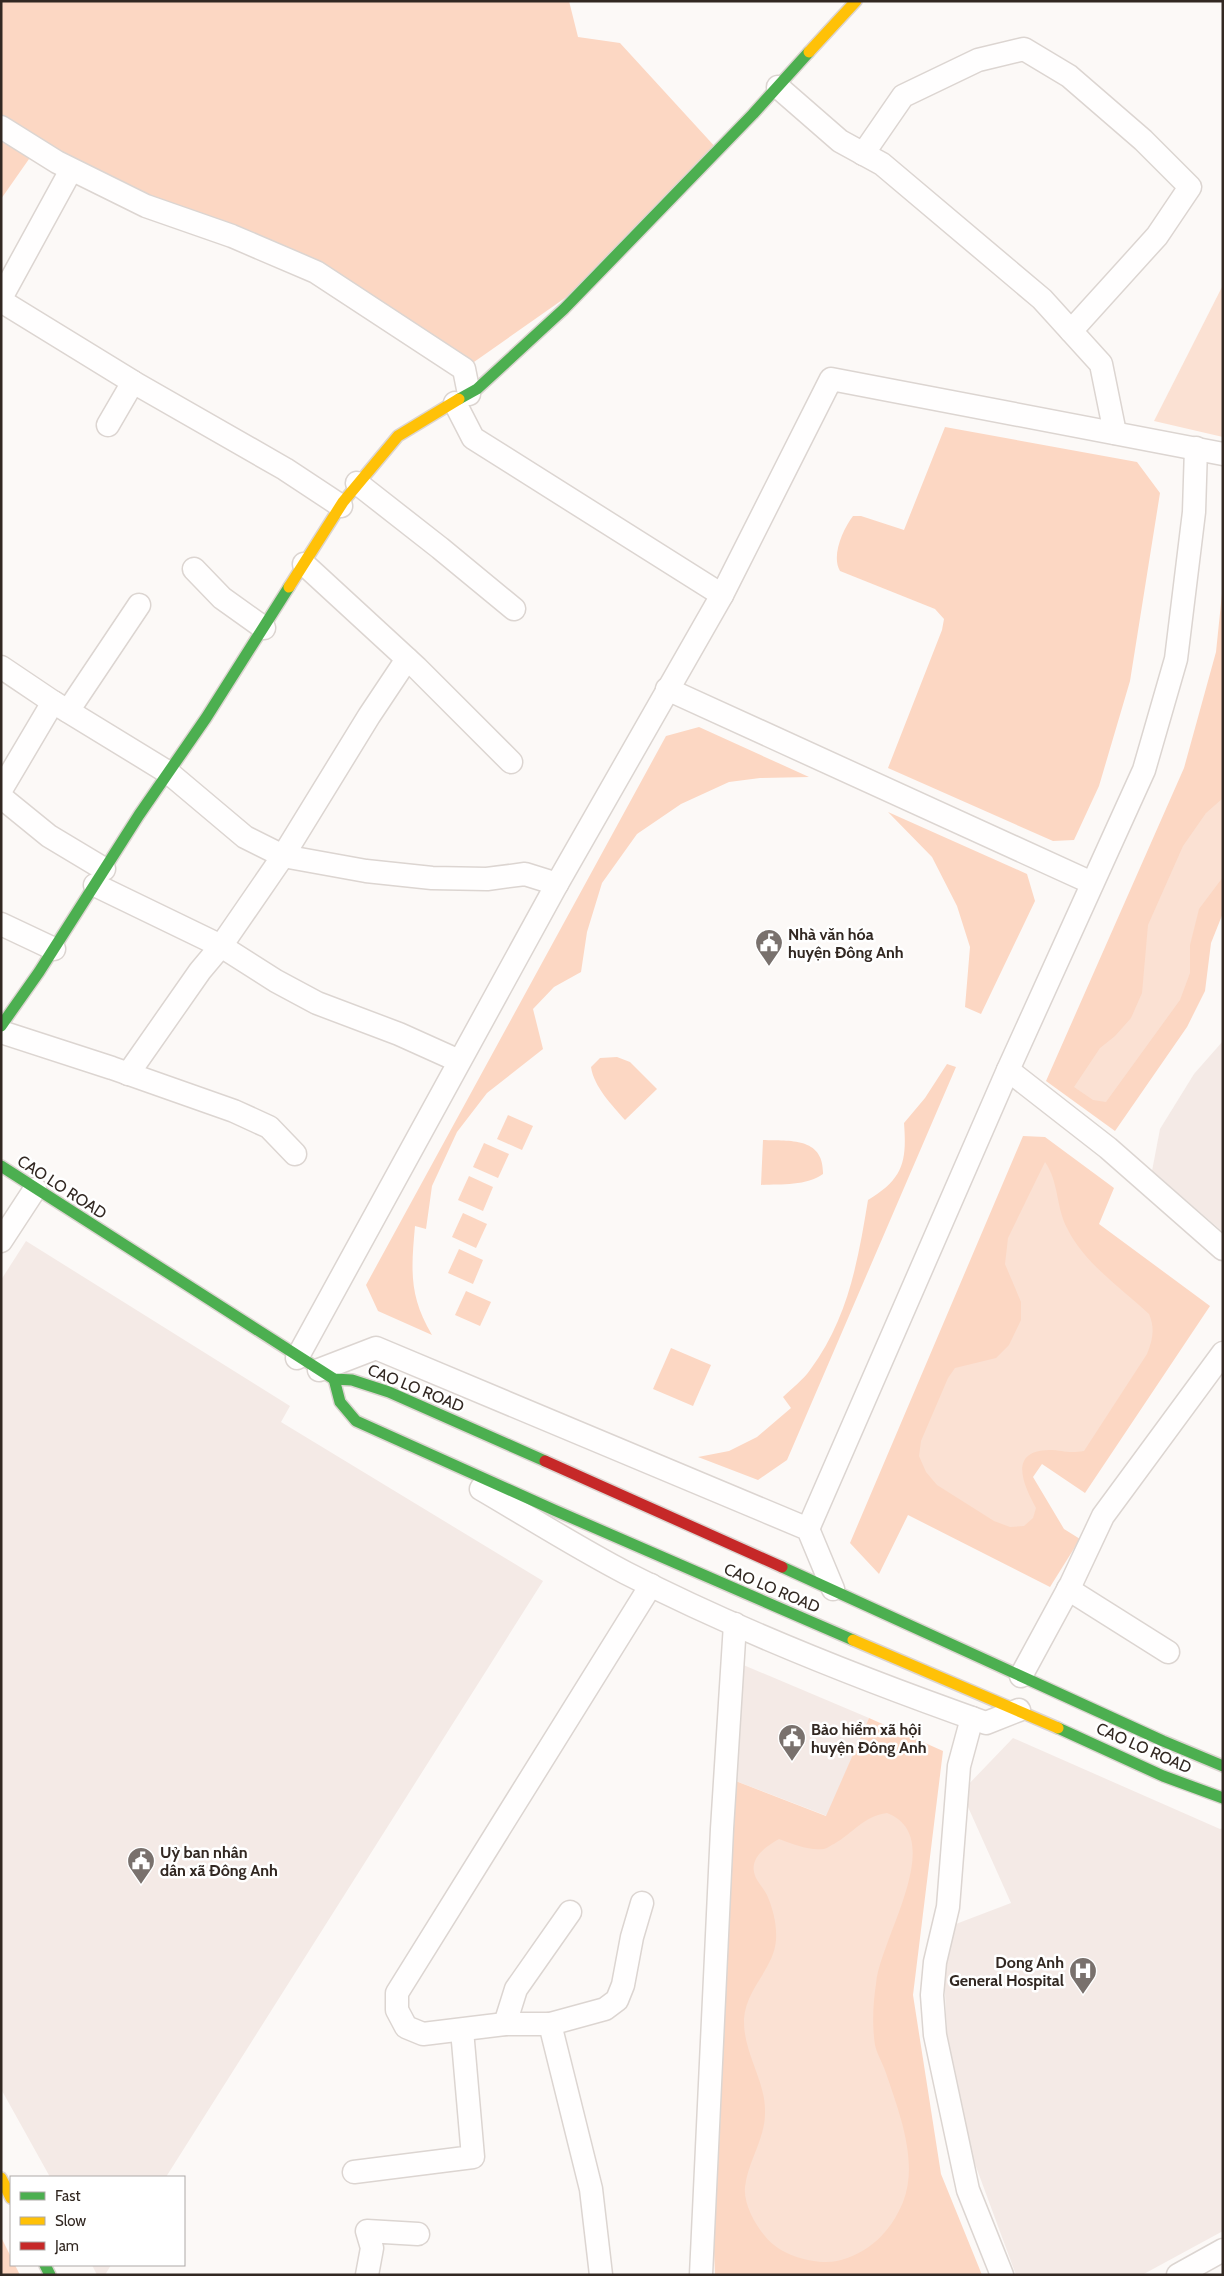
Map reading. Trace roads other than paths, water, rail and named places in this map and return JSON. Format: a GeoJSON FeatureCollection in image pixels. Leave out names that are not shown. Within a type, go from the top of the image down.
{"type":"FeatureCollection","features":[{"type":"Feature","properties":{"kind":"main road"},"geometry":{"type":"LineString","coordinates":[[1,1026],[54,949],[138,814],[169,773],[357,483],[398,436],[462,398],[564,309],[778,87],[856,1]]}},
{"type":"Feature","properties":{"kind":"main road","name":"CAO LO ROAD"},"geometry":{"type":"LineString","coordinates":[[1,1166],[326,1375],[352,1380],[389,1392],[1223,1766]]}},
{"type":"Feature","properties":{"kind":"main road","name":"CAO LO ROAD"},"geometry":{"type":"LineString","coordinates":[[326,1375],[340,1402],[356,1421],[409,1446],[844,1636],[1019,1710],[1162,1775],[1223,1798]]}},
{"type":"Feature","properties":{"kind":"main road"},"geometry":{"type":"LineString","coordinates":[[1,2178],[10,2196]]}},
{"type":"Feature","properties":{"kind":"street"},"geometry":{"type":"LineString","coordinates":[[863,154],[903,96],[978,60],[1024,49],[1069,76],[1143,140],[1190,187],[1157,236],[1071,332]]}},
{"type":"Feature","properties":{"kind":"street"},"geometry":{"type":"LineString","coordinates":[[778,87],[840,141],[882,164],[1042,299],[1101,364],[1115,433]]}},
{"type":"Feature","properties":{"kind":"street"},"geometry":{"type":"LineString","coordinates":[[1,127],[71,170],[146,206],[232,236],[316,272],[464,369],[462,398],[473,438],[722,595]]}},
{"type":"Feature","properties":{"kind":"street"},"geometry":{"type":"LineString","coordinates":[[71,170],[1,300],[133,382],[285,469],[341,506]]}},
{"type":"Feature","properties":{"kind":"street"},"geometry":{"type":"LineString","coordinates":[[297,1358],[557,884],[722,595],[831,379],[1223,454]]}},
{"type":"Feature","properties":{"kind":"street"},"geometry":{"type":"LineString","coordinates":[[108,426],[133,382]]}},
{"type":"Feature","properties":{"kind":"street"},"geometry":{"type":"LineString","coordinates":[[808,1529],[1008,1070],[1144,770],[1176,659],[1194,512],[1196,448]]}},
{"type":"Feature","properties":{"kind":"street"},"geometry":{"type":"LineString","coordinates":[[357,483],[440,548],[514,610]]}},
{"type":"Feature","properties":{"kind":"street"},"geometry":{"type":"LineString","coordinates":[[304,564],[407,660],[511,762]]}},
{"type":"Feature","properties":{"kind":"street"},"geometry":{"type":"LineString","coordinates":[[194,569],[222,598],[264,628]]}},
{"type":"Feature","properties":{"kind":"street"},"geometry":{"type":"LineString","coordinates":[[1,790],[61,707],[139,605]]}},
{"type":"Feature","properties":{"kind":"street"},"geometry":{"type":"LineString","coordinates":[[128,1074],[200,971],[221,946],[283,856],[369,716],[407,660]]}},
{"type":"Feature","properties":{"kind":"street"},"geometry":{"type":"LineString","coordinates":[[1,666],[61,707],[169,773],[245,837],[283,856],[366,871],[432,878],[488,878],[524,874],[557,884]]}},
{"type":"Feature","properties":{"kind":"street"},"geometry":{"type":"LineString","coordinates":[[667,690],[1092,883]]}},
{"type":"Feature","properties":{"kind":"street"},"geometry":{"type":"LineString","coordinates":[[1,798],[99,877],[221,946],[276,981],[317,1003],[399,1034],[459,1061]]}},
{"type":"Feature","properties":{"kind":"street"},"geometry":{"type":"LineString","coordinates":[[1,924],[54,949]]}},
{"type":"Feature","properties":{"kind":"street"},"geometry":{"type":"LineString","coordinates":[[1,1032],[234,1111],[269,1127],[295,1154]]}},
{"type":"Feature","properties":{"kind":"street"},"geometry":{"type":"LineString","coordinates":[[1008,1070],[1108,1148],[1223,1248]]}},
{"type":"Feature","properties":{"kind":"street"},"geometry":{"type":"LineString","coordinates":[[1,1241],[34,1189]]}},
{"type":"Feature","properties":{"kind":"street"},"geometry":{"type":"LineString","coordinates":[[326,1375],[376,1348],[808,1529],[833,1590]]}},
{"type":"Feature","properties":{"kind":"street"},"geometry":{"type":"LineString","coordinates":[[1021,1676],[1068,1589],[1103,1516],[1223,1353]]}},
{"type":"Feature","properties":{"kind":"street"},"geometry":{"type":"LineString","coordinates":[[409,1446],[548,1528],[651,1584],[734,1624],[915,1698],[986,1723],[1019,1710]]}},
{"type":"Feature","properties":{"kind":"street"},"geometry":{"type":"LineString","coordinates":[[642,1904],[632,1937],[623,1985],[617,2000],[605,2009],[550,2024],[505,2024],[423,2034],[406,2027],[397,2010],[397,1993],[651,1584]]}},
{"type":"Feature","properties":{"kind":"street"},"geometry":{"type":"LineString","coordinates":[[1068,1589],[1168,1652]]}},
{"type":"Feature","properties":{"kind":"street"},"geometry":{"type":"LineString","coordinates":[[695,2274],[734,1624]]}},
{"type":"Feature","properties":{"kind":"street"},"geometry":{"type":"LineString","coordinates":[[832,1664],[844,1636]]}},
{"type":"Feature","properties":{"kind":"street"},"geometry":{"type":"LineString","coordinates":[[972,1718],[959,1766],[948,1907],[935,1962],[932,1994],[935,2035],[968,2190],[1002,2275]]}},
{"type":"Feature","properties":{"kind":"street"},"geometry":{"type":"LineString","coordinates":[[505,2024],[516,1989],[570,1912]]}},
{"type":"Feature","properties":{"kind":"street"},"geometry":{"type":"LineString","coordinates":[[550,2024],[591,2189],[601,2275]]}},
{"type":"Feature","properties":{"kind":"street"},"geometry":{"type":"LineString","coordinates":[[354,2172],[473,2157],[462,2030]]}},
{"type":"Feature","properties":{"kind":"street"},"geometry":{"type":"LineString","coordinates":[[367,2275],[372,2248],[367,2231],[418,2234]]}},
{"type":"Feature","properties":{"kind":"street"},"geometry":{"type":"LineString","coordinates":[[1178,2275],[1223,2250]]}},
{"type":"Feature","properties":{"kind":"place","name":"Nhà văn hóa huyện Đông Anh"},"geometry":{"type":"Point","coordinates":[769,967]}},
{"type":"Feature","properties":{"kind":"place","name":"Bảo hiểm xã hội huyện Đông Anh"},"geometry":{"type":"Point","coordinates":[792,1762]}},
{"type":"Feature","properties":{"kind":"place","name":"Uỷ ban nhân dân xã Đông Anh"},"geometry":{"type":"Point","coordinates":[141,1885]}},
{"type":"Feature","properties":{"kind":"place","name":"Dong Anh General Hospital"},"geometry":{"type":"Point","coordinates":[1083,1995]}}]}
